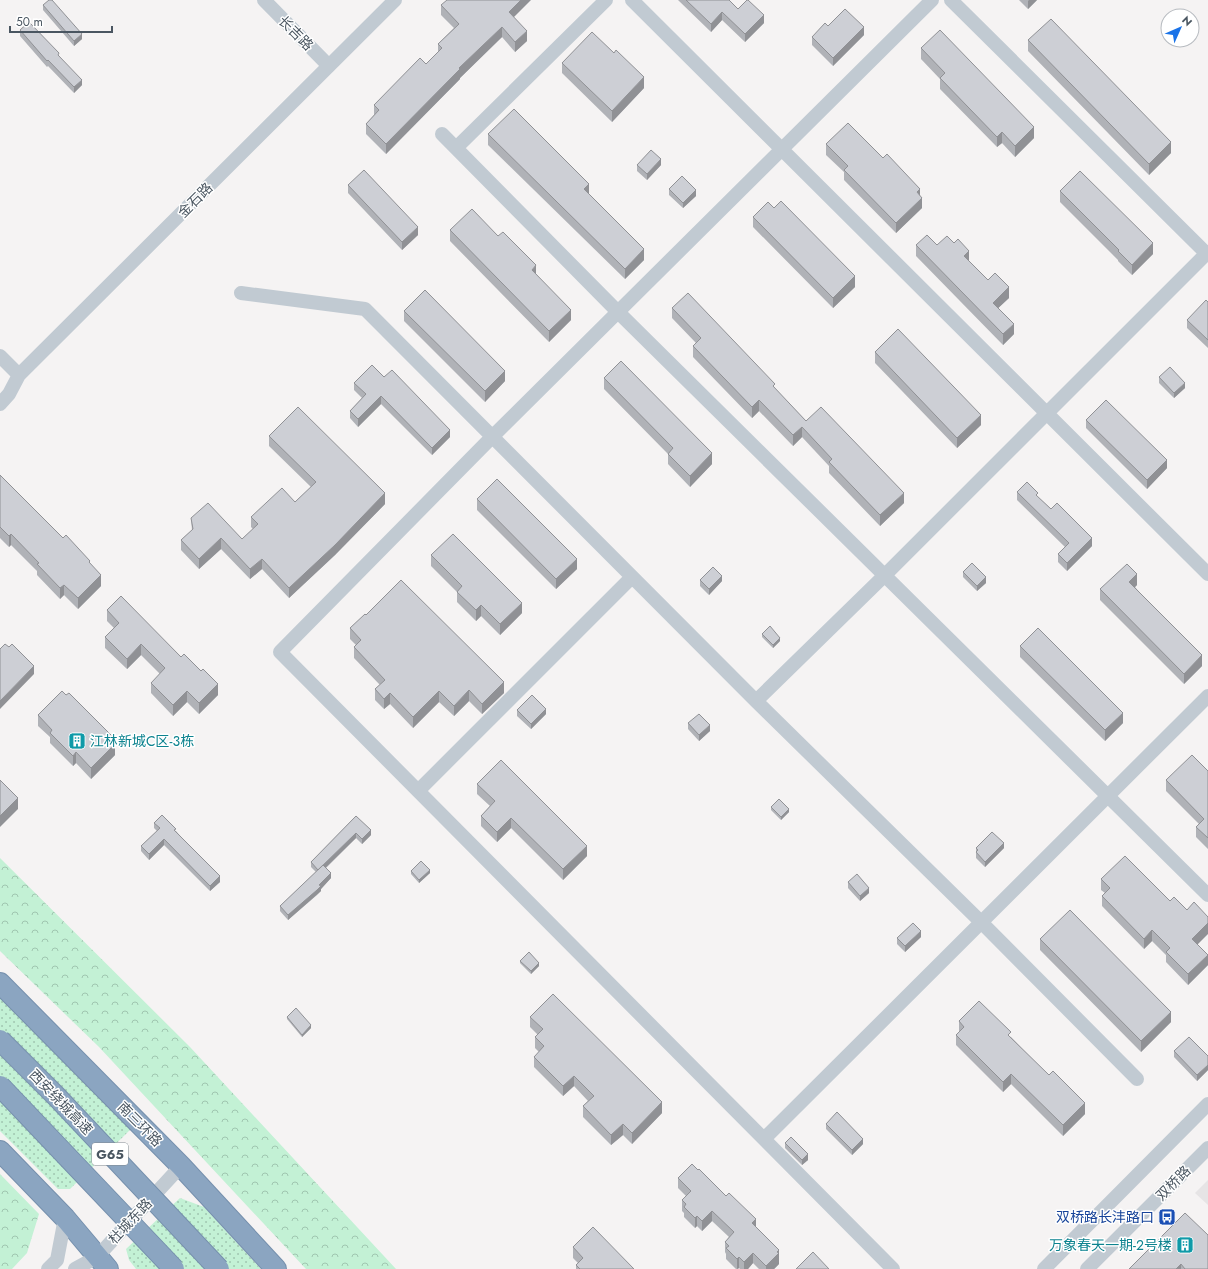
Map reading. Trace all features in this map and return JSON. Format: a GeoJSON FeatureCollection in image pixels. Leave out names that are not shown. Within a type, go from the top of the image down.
{"type":"FeatureCollection","features":[{"type":"Feature","properties":{"kind":"highway","name":"南三环路"},"geometry":{"type":"LineString","coordinates":[[0,983],[181,1166],[276,1269]]}},
{"type":"Feature","properties":{"kind":"highway","name":"西安绕城高速"},"geometry":{"type":"LineString","coordinates":[[0,1040],[57,1097],[219,1269]]}},
{"type":"Feature","properties":{"kind":"highway","name":"G65"},"geometry":{"type":"LineString","coordinates":[[0,1086],[174,1269]]}},
{"type":"Feature","properties":{"kind":"highway"},"geometry":{"type":"LineString","coordinates":[[0,1151],[65,1218],[103,1263]]}},
{"type":"Feature","properties":{"kind":"street","name":"长吉路"},"geometry":{"type":"LineString","coordinates":[[264,0],[329,66]]}},
{"type":"Feature","properties":{"kind":"street","name":"金石路"},"geometry":{"type":"LineString","coordinates":[[3,394],[19,375],[396,0]]}},
{"type":"Feature","properties":{"kind":"street"},"geometry":{"type":"LineString","coordinates":[[456,148],[606,0]]}},
{"type":"Feature","properties":{"kind":"street"},"geometry":{"type":"LineString","coordinates":[[632,0],[1208,574]]}},
{"type":"Feature","properties":{"kind":"street"},"geometry":{"type":"LineString","coordinates":[[893,1269],[280,652],[492,437],[932,0]]}},
{"type":"Feature","properties":{"kind":"street"},"geometry":{"type":"LineString","coordinates":[[756,701],[885,575],[1208,253],[951,0]]}},
{"type":"Feature","properties":{"kind":"street"},"geometry":{"type":"LineString","coordinates":[[442,134],[618,312],[1208,895]]}},
{"type":"Feature","properties":{"kind":"street"},"geometry":{"type":"LineString","coordinates":[[240,293],[365,309],[756,701],[981,922],[1137,1079]]}},
{"type":"Feature","properties":{"kind":"street"},"geometry":{"type":"LineString","coordinates":[[0,356],[19,375]]}},
{"type":"Feature","properties":{"kind":"street"},"geometry":{"type":"LineString","coordinates":[[418,791],[632,577]]}},
{"type":"Feature","properties":{"kind":"street"},"geometry":{"type":"LineString","coordinates":[[764,1138],[1208,696]]}},
{"type":"Feature","properties":{"kind":"street"},"geometry":{"type":"LineString","coordinates":[[1044,1269],[1208,1104]]}},
{"type":"Feature","properties":{"kind":"street","name":"双桥路"},"geometry":{"type":"LineString","coordinates":[[1087,1269],[1208,1148]]}},
{"type":"Feature","properties":{"kind":"street","name":"杜城东路"},"geometry":{"type":"LineString","coordinates":[[75,1269],[103,1263],[181,1166]]}},
{"type":"Feature","properties":{"kind":"street"},"geometry":{"type":"LineString","coordinates":[[48,1269],[57,1260],[65,1218]]}},
{"type":"Feature","properties":{"kind":"shaded area"},"geometry":{"type":"Polygon","coordinates":[[[1208,1180],[1208,1205],[1195,1193],[1208,1180]]]}},
{"type":"Feature","properties":{"kind":"green space"},"geometry":{"type":"Polygon","coordinates":[[[0,858],[190,1047],[396,1269],[306,1269],[99,1047],[0,951],[0,858]]]}},
{"type":"Feature","properties":{"kind":"green space"},"geometry":{"type":"Polygon","coordinates":[[[0,998],[131,1129],[70,1189],[58,1189],[0,1131],[0,998]]]}},
{"type":"Feature","properties":{"kind":"green space"},"geometry":{"type":"Polygon","coordinates":[[[0,1174],[39,1214],[27,1253],[12,1269],[0,1269],[0,1174]]]}},
{"type":"Feature","properties":{"kind":"green space"},"geometry":{"type":"Polygon","coordinates":[[[180,1198],[204,1207],[261,1269],[136,1269],[129,1260],[126,1249],[180,1198]]]}},
{"type":"Feature","properties":{"kind":"building"},"geometry":{"type":"Polygon","coordinates":[[[49,0],[52,0],[82,34],[74,41],[43,5],[49,0]]]}},
{"type":"Feature","properties":{"kind":"building"},"geometry":{"type":"Polygon","coordinates":[[[447,0],[521,0],[509,12],[527,31],[515,42],[502,27],[459,68],[460,69],[386,144],[366,124],[379,110],[374,105],[420,58],[426,64],[442,48],[438,44],[459,24],[441,5],[447,0]]]}},
{"type":"Feature","properties":{"kind":"building"},"geometry":{"type":"Polygon","coordinates":[[[686,0],[729,0],[738,9],[748,0],[764,15],[745,34],[722,12],[711,24],[686,0]]]}},
{"type":"Feature","properties":{"kind":"building"},"geometry":{"type":"Polygon","coordinates":[[[845,9],[864,27],[833,58],[812,37],[825,23],[828,26],[845,9]]]}},
{"type":"Feature","properties":{"kind":"building"},"geometry":{"type":"Polygon","coordinates":[[[1051,19],[1171,142],[1149,164],[1028,40],[1051,19]]]}},
{"type":"Feature","properties":{"kind":"building"},"geometry":{"type":"Polygon","coordinates":[[[29,22],[59,53],[58,55],[82,80],[74,87],[48,60],[47,61],[20,30],[29,22]]]}},
{"type":"Feature","properties":{"kind":"building"},"geometry":{"type":"Polygon","coordinates":[[[940,30],[1034,127],[1015,146],[1002,132],[997,137],[940,78],[945,73],[921,48],[940,30]]]}},
{"type":"Feature","properties":{"kind":"building"},"geometry":{"type":"Polygon","coordinates":[[[592,32],[614,53],[616,50],[644,77],[612,111],[562,63],[592,32]]]}},
{"type":"Feature","properties":{"kind":"building"},"geometry":{"type":"Polygon","coordinates":[[[514,109],[589,184],[584,189],[644,249],[625,269],[488,134],[514,109]]]}},
{"type":"Feature","properties":{"kind":"building"},"geometry":{"type":"Polygon","coordinates":[[[848,123],[883,158],[887,154],[920,189],[917,192],[922,198],[896,223],[844,170],[848,166],[826,144],[848,123]]]}},
{"type":"Feature","properties":{"kind":"building"},"geometry":{"type":"Polygon","coordinates":[[[651,150],[661,159],[647,174],[637,165],[651,150]]]}},
{"type":"Feature","properties":{"kind":"building"},"geometry":{"type":"Polygon","coordinates":[[[364,170],[418,227],[402,242],[348,185],[364,170]]]}},
{"type":"Feature","properties":{"kind":"building"},"geometry":{"type":"Polygon","coordinates":[[[1080,171],[1153,243],[1132,265],[1060,191],[1080,171]]]}},
{"type":"Feature","properties":{"kind":"building"},"geometry":{"type":"Polygon","coordinates":[[[682,176],[696,190],[683,203],[669,189],[682,176]]]}},
{"type":"Feature","properties":{"kind":"building"},"geometry":{"type":"Polygon","coordinates":[[[781,201],[855,276],[833,298],[753,217],[768,202],[774,208],[781,201]]]}},
{"type":"Feature","properties":{"kind":"building"},"geometry":{"type":"Polygon","coordinates":[[[472,209],[498,236],[503,232],[536,265],[532,270],[571,310],[549,331],[450,230],[472,209]]]}},
{"type":"Feature","properties":{"kind":"building"},"geometry":{"type":"Polygon","coordinates":[[[927,235],[937,245],[947,236],[954,243],[958,239],[969,251],[964,256],[988,280],[995,273],[1009,287],[993,303],[1014,324],[1003,334],[916,245],[927,235]]]}},
{"type":"Feature","properties":{"kind":"building"},"geometry":{"type":"Polygon","coordinates":[[[425,290],[505,371],[485,391],[404,311],[425,290]]]}},
{"type":"Feature","properties":{"kind":"building"},"geometry":{"type":"Polygon","coordinates":[[[688,293],[775,384],[773,386],[806,421],[821,407],[904,493],[880,515],[829,462],[832,459],[802,427],[793,435],[759,400],[752,407],[693,346],[701,338],[672,308],[688,293]]]}},
{"type":"Feature","properties":{"kind":"building"},"geometry":{"type":"Polygon","coordinates":[[[1206,300],[1208,302],[1208,340],[1187,320],[1206,300]]]}},
{"type":"Feature","properties":{"kind":"building"},"geometry":{"type":"Polygon","coordinates":[[[898,329],[981,415],[957,438],[875,352],[898,329]]]}},
{"type":"Feature","properties":{"kind":"building"},"geometry":{"type":"Polygon","coordinates":[[[621,361],[712,453],[690,476],[668,454],[673,448],[604,378],[621,361]]]}},
{"type":"Feature","properties":{"kind":"building"},"geometry":{"type":"Polygon","coordinates":[[[372,365],[384,377],[392,370],[450,430],[432,448],[381,396],[358,419],[350,411],[366,394],[354,383],[372,365]]]}},
{"type":"Feature","properties":{"kind":"building"},"geometry":{"type":"Polygon","coordinates":[[[1170,367],[1185,383],[1174,393],[1159,377],[1170,367]]]}},
{"type":"Feature","properties":{"kind":"building"},"geometry":{"type":"Polygon","coordinates":[[[1106,400],[1167,460],[1147,480],[1086,420],[1106,400]]]}},
{"type":"Feature","properties":{"kind":"building"},"geometry":{"type":"Polygon","coordinates":[[[298,407],[385,493],[335,545],[289,588],[262,559],[250,569],[221,538],[199,559],[181,540],[193,529],[191,518],[208,503],[242,539],[258,524],[251,517],[282,488],[295,502],[316,482],[269,436],[298,407]]]}},
{"type":"Feature","properties":{"kind":"building"},"geometry":{"type":"Polygon","coordinates":[[[0,475],[63,538],[66,535],[101,575],[78,598],[64,585],[60,588],[37,564],[39,563],[11,534],[9,536],[0,527],[0,475]]]}},
{"type":"Feature","properties":{"kind":"building"},"geometry":{"type":"Polygon","coordinates":[[[497,479],[577,559],[556,579],[477,499],[497,479]]]}},
{"type":"Feature","properties":{"kind":"building"},"geometry":{"type":"Polygon","coordinates":[[[1027,482],[1038,493],[1036,495],[1051,509],[1057,503],[1092,538],[1067,563],[1058,554],[1069,543],[1017,492],[1027,482]]]}},
{"type":"Feature","properties":{"kind":"building"},"geometry":{"type":"Polygon","coordinates":[[[453,534],[522,603],[500,624],[481,605],[476,610],[457,592],[462,586],[431,555],[453,534]]]}},
{"type":"Feature","properties":{"kind":"building"},"geometry":{"type":"Polygon","coordinates":[[[972,563],[986,577],[977,586],[963,572],[972,563]]]}},
{"type":"Feature","properties":{"kind":"building"},"geometry":{"type":"Polygon","coordinates":[[[1127,564],[1137,574],[1129,582],[1202,655],[1184,674],[1100,589],[1127,564]]]}},
{"type":"Feature","properties":{"kind":"building"},"geometry":{"type":"Polygon","coordinates":[[[713,567],[722,576],[709,589],[700,580],[713,567]]]}},
{"type":"Feature","properties":{"kind":"building"},"geometry":{"type":"Polygon","coordinates":[[[401,580],[504,682],[482,704],[469,690],[454,706],[439,691],[413,717],[390,693],[384,699],[375,689],[385,680],[354,647],[361,640],[350,628],[365,614],[366,615],[401,580]]]}},
{"type":"Feature","properties":{"kind":"building"},"geometry":{"type":"Polygon","coordinates":[[[121,596],[181,657],[184,654],[201,671],[203,669],[218,684],[199,703],[187,691],[173,705],[151,683],[165,668],[141,644],[127,659],[105,637],[119,623],[107,610],[121,596]]]}},
{"type":"Feature","properties":{"kind":"building"},"geometry":{"type":"Polygon","coordinates":[[[770,626],[780,638],[773,645],[762,634],[770,626]]]}},
{"type":"Feature","properties":{"kind":"building"},"geometry":{"type":"Polygon","coordinates":[[[1038,628],[1123,713],[1105,730],[1020,646],[1038,628]]]}},
{"type":"Feature","properties":{"kind":"building"},"geometry":{"type":"Polygon","coordinates":[[[5,644],[9,647],[12,644],[34,666],[0,701],[0,649],[5,644]]]}},
{"type":"Feature","properties":{"kind":"building","name":"江林新城C区-3栋"},"geometry":{"type":"Polygon","coordinates":[[[62,691],[66,695],[69,693],[112,736],[110,739],[115,744],[91,768],[76,752],[73,756],[50,733],[52,730],[38,715],[62,691]]]}},
{"type":"Feature","properties":{"kind":"building"},"geometry":{"type":"Polygon","coordinates":[[[532,695],[546,709],[531,724],[517,710],[532,695]]]}},
{"type":"Feature","properties":{"kind":"building"},"geometry":{"type":"Polygon","coordinates":[[[699,714],[710,725],[699,735],[688,723],[699,714]]]}},
{"type":"Feature","properties":{"kind":"building"},"geometry":{"type":"Polygon","coordinates":[[[1192,755],[1208,771],[1208,838],[1196,827],[1204,819],[1166,780],[1192,755]]]}},
{"type":"Feature","properties":{"kind":"building"},"geometry":{"type":"Polygon","coordinates":[[[501,760],[587,846],[563,869],[511,818],[497,832],[481,816],[495,801],[477,784],[501,760]]]}},
{"type":"Feature","properties":{"kind":"building"},"geometry":{"type":"Polygon","coordinates":[[[0,780],[18,798],[0,816],[0,780]]]}},
{"type":"Feature","properties":{"kind":"building"},"geometry":{"type":"Polygon","coordinates":[[[779,799],[789,809],[781,817],[771,807],[779,799]]]}},
{"type":"Feature","properties":{"kind":"building"},"geometry":{"type":"Polygon","coordinates":[[[162,815],[176,829],[174,830],[220,876],[210,886],[164,839],[149,854],[141,846],[160,828],[154,823],[162,815]]]}},
{"type":"Feature","properties":{"kind":"building"},"geometry":{"type":"Polygon","coordinates":[[[356,816],[371,830],[362,839],[356,833],[318,870],[311,862],[356,816]]]}},
{"type":"Feature","properties":{"kind":"building"},"geometry":{"type":"Polygon","coordinates":[[[992,832],[1004,843],[985,862],[976,852],[978,850],[976,848],[992,832]]]}},
{"type":"Feature","properties":{"kind":"building"},"geometry":{"type":"Polygon","coordinates":[[[1125,856],[1170,901],[1174,897],[1187,910],[1194,902],[1208,917],[1208,923],[1192,939],[1208,955],[1188,974],[1166,952],[1170,948],[1152,930],[1144,939],[1102,896],[1110,888],[1101,879],[1125,856]]]}},
{"type":"Feature","properties":{"kind":"building"},"geometry":{"type":"Polygon","coordinates":[[[421,861],[430,870],[419,880],[411,871],[421,861]]]}},
{"type":"Feature","properties":{"kind":"building"},"geometry":{"type":"Polygon","coordinates":[[[323,865],[331,873],[319,885],[321,886],[317,890],[288,915],[280,906],[323,865]]]}},
{"type":"Feature","properties":{"kind":"building"},"geometry":{"type":"Polygon","coordinates":[[[857,874],[869,888],[860,896],[848,882],[857,874]]]}},
{"type":"Feature","properties":{"kind":"building"},"geometry":{"type":"Polygon","coordinates":[[[1070,910],[1171,1012],[1141,1041],[1040,939],[1070,910]]]}},
{"type":"Feature","properties":{"kind":"building"},"geometry":{"type":"Polygon","coordinates":[[[913,923],[921,931],[905,946],[897,938],[913,923]]]}},
{"type":"Feature","properties":{"kind":"building"},"geometry":{"type":"Polygon","coordinates":[[[529,952],[539,963],[531,971],[520,961],[529,952]]]}},
{"type":"Feature","properties":{"kind":"building"},"geometry":{"type":"Polygon","coordinates":[[[553,994],[662,1102],[632,1133],[623,1124],[611,1135],[583,1106],[594,1096],[574,1076],[563,1086],[534,1057],[544,1046],[535,1037],[543,1029],[530,1017],[553,994]]]}},
{"type":"Feature","properties":{"kind":"building"},"geometry":{"type":"Polygon","coordinates":[[[979,1001],[1011,1032],[1008,1035],[1049,1075],[1053,1071],[1085,1103],[1063,1125],[1011,1074],[1003,1082],[956,1035],[964,1027],[959,1021],[979,1001]]]}},
{"type":"Feature","properties":{"kind":"building"},"geometry":{"type":"Polygon","coordinates":[[[296,1008],[311,1025],[302,1035],[287,1017],[296,1008]]]}},
{"type":"Feature","properties":{"kind":"building"},"geometry":{"type":"Polygon","coordinates":[[[1189,1037],[1208,1056],[1208,1065],[1197,1075],[1174,1051],[1189,1037]]]}},
{"type":"Feature","properties":{"kind":"building"},"geometry":{"type":"Polygon","coordinates":[[[837,1112],[863,1139],[852,1150],[826,1124],[837,1112]]]}},
{"type":"Feature","properties":{"kind":"building"},"geometry":{"type":"Polygon","coordinates":[[[791,1137],[808,1154],[802,1160],[785,1143],[791,1137]]]}},
{"type":"Feature","properties":{"kind":"building"},"geometry":{"type":"Polygon","coordinates":[[[692,1164],[726,1196],[729,1193],[756,1219],[752,1223],[779,1250],[777,1252],[779,1253],[766,1266],[753,1253],[744,1262],[739,1257],[737,1259],[726,1248],[729,1246],[725,1242],[734,1232],[712,1211],[702,1221],[697,1216],[695,1218],[684,1207],[686,1204],[682,1200],[691,1191],[678,1178],[692,1164]]]}},
{"type":"Feature","properties":{"kind":"building"},"geometry":{"type":"Polygon","coordinates":[[[1185,1213],[1208,1235],[1208,1269],[1185,1269],[1181,1264],[1176,1269],[1129,1269],[1185,1213]]]}},
{"type":"Feature","properties":{"kind":"building"},"geometry":{"type":"Polygon","coordinates":[[[593,1227],[634,1269],[580,1269],[576,1265],[583,1258],[573,1247],[593,1227]]]}},
{"type":"Feature","properties":{"kind":"building"},"geometry":{"type":"Polygon","coordinates":[[[813,1252],[829,1269],[796,1269],[813,1252]]]}},
{"type":"Feature","properties":{"kind":"place","name":"江林新城C区-3栋"},"geometry":{"type":"Point","coordinates":[77,741]}},
{"type":"Feature","properties":{"kind":"place","name":"双桥路长沣路口"},"geometry":{"type":"Point","coordinates":[1167,1217]}},
{"type":"Feature","properties":{"kind":"place","name":"万象春天一期-2号楼"},"geometry":{"type":"Point","coordinates":[1185,1245]}}]}
